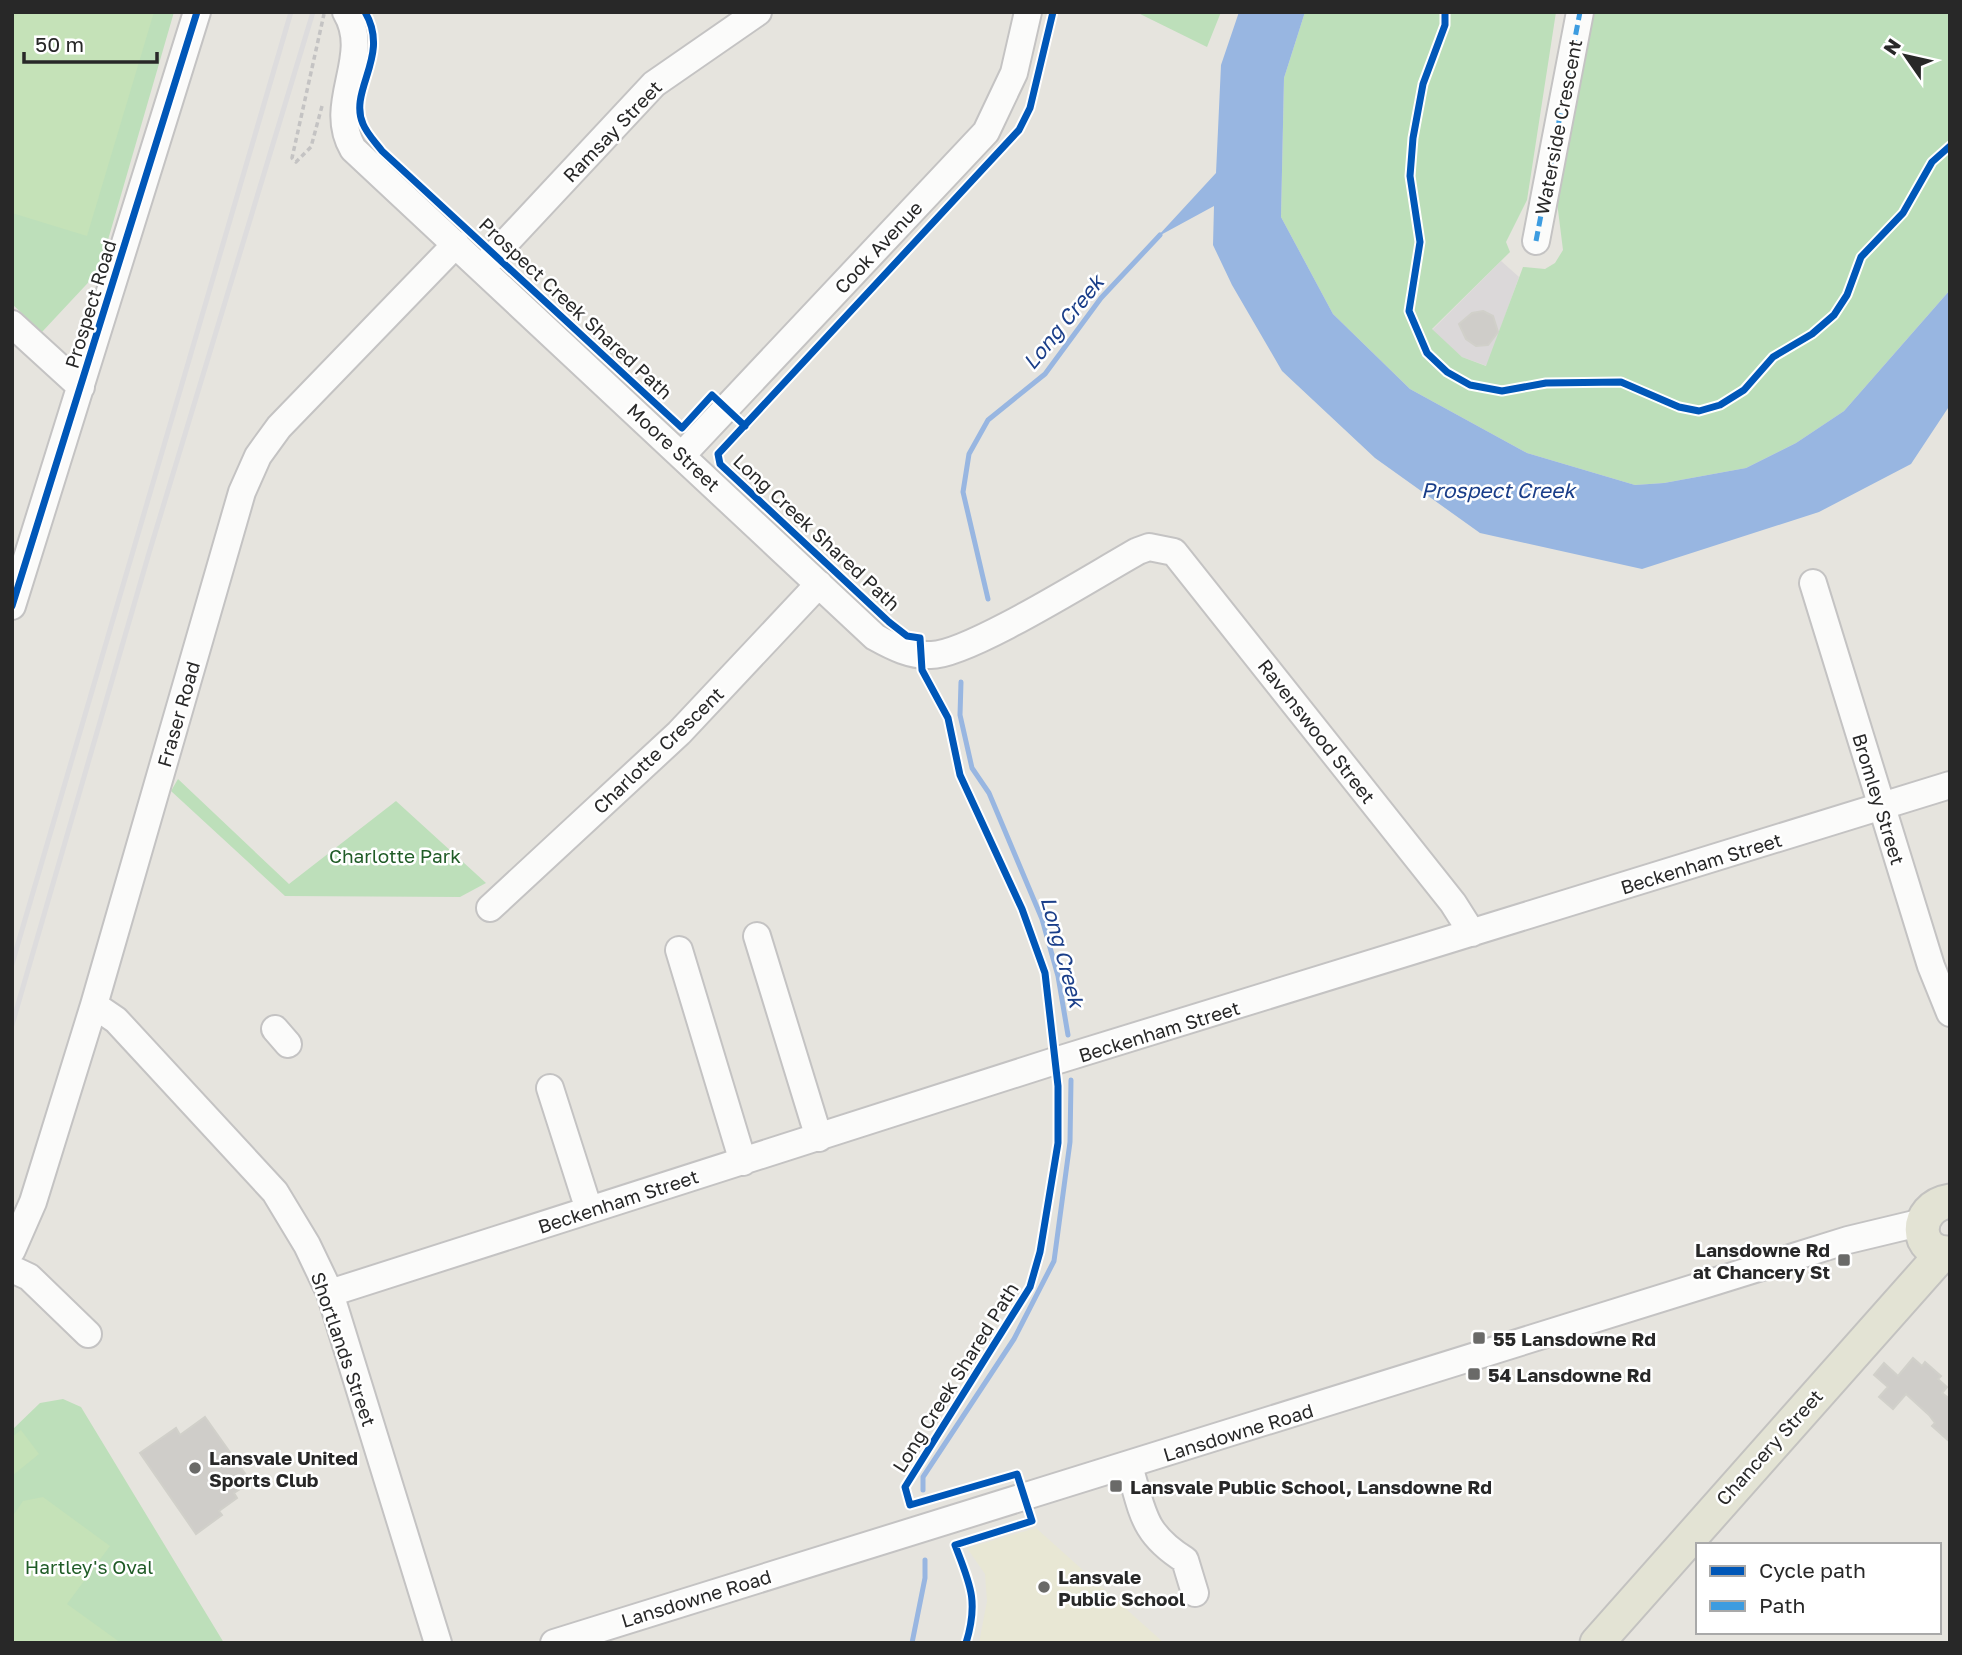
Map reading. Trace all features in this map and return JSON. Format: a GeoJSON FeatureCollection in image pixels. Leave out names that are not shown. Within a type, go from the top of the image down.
{"type":"FeatureCollection","features":[{"type":"Feature","properties":{"kind":"main road"},"geometry":{"type":"LineString","coordinates":[[1946,1253],[1925,1241],[1923,1222],[1934,1206],[1950,1201]]}},
{"type":"Feature","properties":{"kind":"main road","name":"Chancery Street"},"geometry":{"type":"LineString","coordinates":[[1597,1643],[1946,1253]]}},
{"type":"Feature","properties":{"kind":"street","name":"Prospect Road"},"geometry":{"type":"LineString","coordinates":[[12,606],[197,12]]}},
{"type":"Feature","properties":{"kind":"street","name":"Ramsay Street"},"geometry":{"type":"LineString","coordinates":[[482,268],[654,84],[758,12]]}},
{"type":"Feature","properties":{"kind":"street","name":"Cook Avenue"},"geometry":{"type":"LineString","coordinates":[[682,454],[986,132],[1014,73],[1028,12]]}},
{"type":"Feature","properties":{"kind":"street","name":"Waterside Crescent"},"geometry":{"type":"LineString","coordinates":[[1536,241],[1580,12]]}},
{"type":"Feature","properties":{"kind":"street","name":"Moore Street"},"geometry":{"type":"LineString","coordinates":[[335,15],[357,39],[342,111],[346,138],[363,159],[875,637],[907,652],[933,656],[969,644],[1149,547]]}},
{"type":"Feature","properties":{"kind":"street","name":"Fraser Road"},"geometry":{"type":"LineString","coordinates":[[12,1250],[33,1202],[94,1005],[242,492],[258,456],[279,427],[456,244]]}},
{"type":"Feature","properties":{"kind":"street"},"geometry":{"type":"LineString","coordinates":[[12,324],[81,387]]}},
{"type":"Feature","properties":{"kind":"street","name":"Ravenswood Street"},"geometry":{"type":"LineString","coordinates":[[1149,547],[1174,552],[1184,563],[1453,903],[1472,933]]}},
{"type":"Feature","properties":{"kind":"street","name":"Bromley Street"},"geometry":{"type":"LineString","coordinates":[[1813,583],[1931,966],[1950,1013]]}},
{"type":"Feature","properties":{"kind":"street","name":"Charlotte Crescent"},"geometry":{"type":"LineString","coordinates":[[490,908],[679,733],[818,584]]}},
{"type":"Feature","properties":{"kind":"street","name":"Beckenham Street"},"geometry":{"type":"LineString","coordinates":[[330,1293],[743,1161],[1950,785]]}},
{"type":"Feature","properties":{"kind":"street"},"geometry":{"type":"LineString","coordinates":[[757,936],[819,1138]]}},
{"type":"Feature","properties":{"kind":"street"},"geometry":{"type":"LineString","coordinates":[[679,950],[743,1161]]}},
{"type":"Feature","properties":{"kind":"street","name":"Shortlands Street"},"geometry":{"type":"LineString","coordinates":[[94,1005],[116,1020],[275,1192],[307,1245],[330,1293],[438,1643]]}},
{"type":"Feature","properties":{"kind":"street"},"geometry":{"type":"LineString","coordinates":[[550,1088],[589,1210]]}},
{"type":"Feature","properties":{"kind":"street","name":"Lansdowne Road"},"geometry":{"type":"LineString","coordinates":[[554,1643],[1848,1240],[1923,1222]]}},
{"type":"Feature","properties":{"kind":"street"},"geometry":{"type":"LineString","coordinates":[[12,1269],[29,1277],[88,1334]]}},
{"type":"Feature","properties":{"kind":"street"},"geometry":{"type":"LineString","coordinates":[[1129,1466],[1150,1531],[1163,1546],[1185,1560],[1195,1593]]}},
{"type":"Feature","properties":{"kind":"path"},"geometry":{"type":"LineString","coordinates":[[324,99],[311,147],[296,162],[292,158],[335,15]]}},
{"type":"Feature","properties":{"kind":"shaded area"},"geometry":{"type":"Polygon","coordinates":[[[1501,261],[1519,277],[1487,366],[1462,357],[1432,330],[1501,261]]]}},
{"type":"Feature","properties":{"kind":"shaded area","name":"Lansvale Public School"},"geometry":{"type":"Polygon","coordinates":[[[1036,1528],[1164,1643],[979,1643],[987,1601],[985,1574],[967,1548],[1036,1528]]]}},
{"type":"Feature","properties":{"kind":"green space"},"geometry":{"type":"Polygon","coordinates":[[[12,12],[174,12],[99,271],[42,332],[12,304],[12,12]]]}},
{"type":"Feature","properties":{"kind":"green space"},"geometry":{"type":"Polygon","coordinates":[[[12,12],[154,12],[87,236],[12,213],[12,12]]]}},
{"type":"Feature","properties":{"kind":"green space"},"geometry":{"type":"Polygon","coordinates":[[[1136,12],[1221,12],[1207,47],[1136,12]]]}},
{"type":"Feature","properties":{"kind":"green space"},"geometry":{"type":"Polygon","coordinates":[[[1305,12],[1556,12],[1527,200],[1506,242],[1510,252],[1432,329],[1462,357],[1486,366],[1523,267],[1545,269],[1555,263],[1563,250],[1557,202],[1594,12],[1950,12],[1950,290],[1844,411],[1796,443],[1746,468],[1664,483],[1635,485],[1527,453],[1410,389],[1333,314],[1281,217],[1284,78],[1305,12]]]}},
{"type":"Feature","properties":{"kind":"green space","name":"Charlotte Park"},"geometry":{"type":"Polygon","coordinates":[[[178,779],[289,884],[396,801],[486,883],[460,897],[285,896],[171,791],[178,779]]]}},
{"type":"Feature","properties":{"kind":"green space","name":"Hartley's Oval"},"geometry":{"type":"Polygon","coordinates":[[[63,1399],[81,1407],[224,1643],[12,1643],[12,1430],[40,1403],[63,1399]]]}},
{"type":"Feature","properties":{"kind":"green space"},"geometry":{"type":"Polygon","coordinates":[[[21,1430],[39,1454],[12,1476],[12,1437],[21,1430]]]}},
{"type":"Feature","properties":{"kind":"green space"},"geometry":{"type":"Polygon","coordinates":[[[43,1497],[110,1546],[67,1604],[121,1643],[12,1643],[12,1517],[23,1501],[43,1497]]]}},
{"type":"Feature","properties":{"kind":"water","name":"Prospect Creek"},"geometry":{"type":"Polygon","coordinates":[[[1239,12],[1305,12],[1284,78],[1281,217],[1333,314],[1410,389],[1527,453],[1635,485],[1664,483],[1746,468],[1796,443],[1844,411],[1950,290],[1950,405],[1911,464],[1819,512],[1642,569],[1480,533],[1375,458],[1282,371],[1232,285],[1213,245],[1214,206],[1157,237],[1216,173],[1221,65],[1239,12]]]}},
{"type":"Feature","properties":{"kind":"building"},"geometry":{"type":"Polygon","coordinates":[[[1483,311],[1493,316],[1498,332],[1488,345],[1476,346],[1466,339],[1459,324],[1472,313],[1483,311]]]}},
{"type":"Feature","properties":{"kind":"building"},"geometry":{"type":"Polygon","coordinates":[[[1913,1358],[1922,1366],[1925,1362],[1941,1376],[1938,1379],[1947,1387],[1942,1393],[1950,1399],[1950,1442],[1932,1426],[1935,1423],[1929,1415],[1906,1394],[1893,1409],[1879,1397],[1888,1387],[1874,1375],[1884,1363],[1898,1376],[1913,1358]]]}},
{"type":"Feature","properties":{"kind":"building","name":"Lansvale United Sports Club"},"geometry":{"type":"Polygon","coordinates":[[[205,1417],[251,1482],[234,1493],[237,1498],[219,1511],[222,1515],[196,1534],[140,1453],[176,1428],[180,1435],[205,1417]]]}},
{"type":"Feature","properties":{"kind":"waterway","name":"Long Creek"},"geometry":{"type":"LineString","coordinates":[[988,599],[963,492],[969,454],[988,420],[1045,374],[1101,298],[1160,235]]}},
{"type":"Feature","properties":{"kind":"waterway","name":"Long Creek"},"geometry":{"type":"LineString","coordinates":[[961,682],[960,715],[972,768],[989,793],[1042,919],[1058,976],[1068,1035]]}},
{"type":"Feature","properties":{"kind":"waterway","name":"Long Creek"},"geometry":{"type":"LineString","coordinates":[[923,1490],[923,1477],[1014,1339],[1054,1261],[1070,1142],[1071,1080]]}},
{"type":"Feature","properties":{"kind":"waterway","name":"Long Creek"},"geometry":{"type":"LineString","coordinates":[[912,1643],[925,1578],[925,1560]]}},
{"type":"Feature","properties":{"kind":"railway"},"geometry":{"type":"LineString","coordinates":[[12,964],[291,12]]}},
{"type":"Feature","properties":{"kind":"railway"},"geometry":{"type":"LineString","coordinates":[[12,1025],[149,553],[313,12]]}},
{"type":"Feature","properties":{"kind":"marked path"},"geometry":{"type":"LineString","coordinates":[[1536,241],[1580,12]]}},
{"type":"Feature","properties":{"kind":"cycle path"},"geometry":{"type":"LineString","coordinates":[[12,606],[197,12]]}},
{"type":"Feature","properties":{"kind":"cycle path","name":"Prospect Creek Shared Path"},"geometry":{"type":"LineString","coordinates":[[365,12],[372,28],[374,43],[360,111],[365,128],[382,151],[682,428],[712,395],[745,426]]}},
{"type":"Feature","properties":{"kind":"cycle path","name":"Long Creek Shared Path"},"geometry":{"type":"LineString","coordinates":[[966,1643],[972,1615],[971,1593],[955,1545],[1032,1521],[1017,1474],[910,1505],[905,1487],[1030,1287],[1040,1252],[1058,1143],[1058,1086],[1045,973],[1022,909],[960,775],[948,718],[922,670],[920,638],[907,636],[889,622],[720,464],[718,454],[1019,130],[1030,108],[1053,12]]}},
{"type":"Feature","properties":{"kind":"cycle path"},"geometry":{"type":"LineString","coordinates":[[1445,12],[1445,25],[1423,84],[1413,138],[1410,176],[1420,242],[1409,311],[1427,353],[1447,372],[1470,385],[1502,391],[1546,383],[1621,382],[1679,407],[1699,411],[1720,405],[1744,390],[1773,357],[1812,334],[1834,315],[1847,295],[1861,257],[1903,213],[1932,162],[1950,146]]}},
{"type":"Feature","properties":{"kind":"place","name":"Lansdowne Rd at Chancery St"},"geometry":{"type":"Point","coordinates":[1844,1260]}},
{"type":"Feature","properties":{"kind":"place","name":"55 Lansdowne Rd"},"geometry":{"type":"Point","coordinates":[1479,1338]}},
{"type":"Feature","properties":{"kind":"place","name":"54 Lansdowne Rd"},"geometry":{"type":"Point","coordinates":[1474,1374]}},
{"type":"Feature","properties":{"kind":"place","name":"Lansvale United Sports Club"},"geometry":{"type":"Point","coordinates":[195,1468]}},
{"type":"Feature","properties":{"kind":"place","name":"Lansvale Public School, Lansdowne Rd"},"geometry":{"type":"Point","coordinates":[1116,1486]}},
{"type":"Feature","properties":{"kind":"place","name":"Lansvale Public School"},"geometry":{"type":"Point","coordinates":[1044,1587]}}]}
